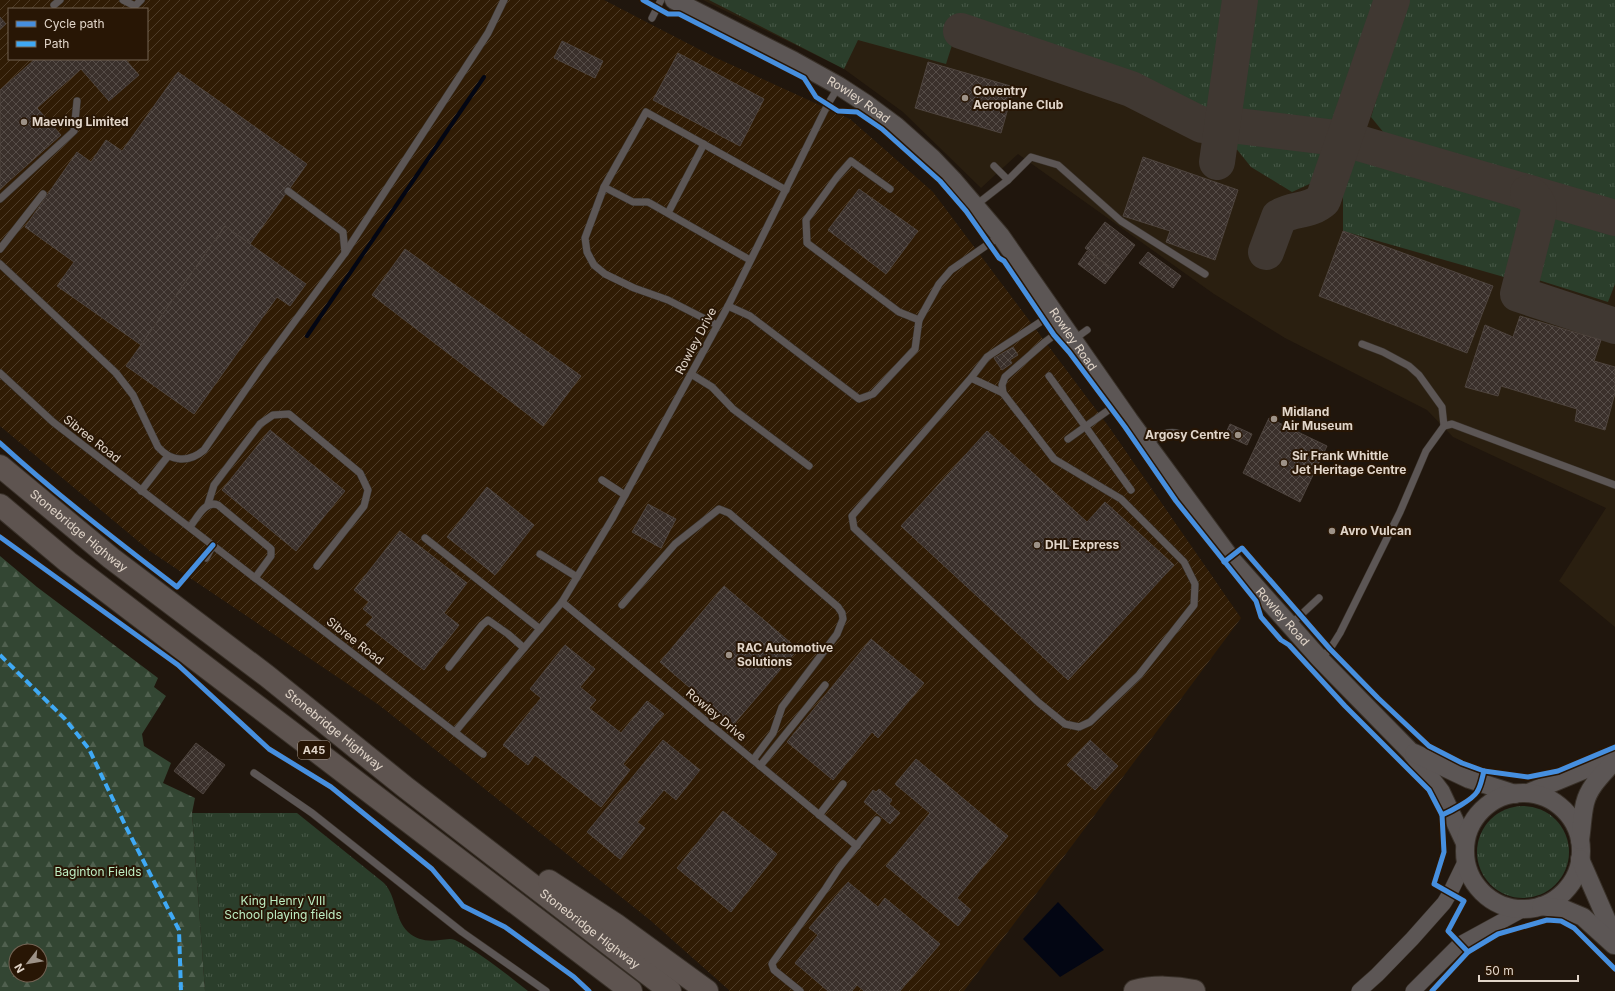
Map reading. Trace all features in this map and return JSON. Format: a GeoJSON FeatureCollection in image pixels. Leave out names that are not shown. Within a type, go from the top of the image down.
{"type":"FeatureCollection","features":[{"type":"Feature","properties":{"kind":"highway","name":"Stonebridge Highway"},"geometry":{"type":"LineString","coordinates":[[0,466],[111,558],[267,676],[476,841],[670,991]]}},
{"type":"Feature","properties":{"kind":"highway","name":"Stonebridge Highway"},"geometry":{"type":"LineString","coordinates":[[0,505],[68,562],[631,991]]}},
{"type":"Feature","properties":{"kind":"highway"},"geometry":{"type":"LineString","coordinates":[[476,841],[528,867],[615,924],[707,991]]}},
{"type":"Feature","properties":{"kind":"highway"},"geometry":{"type":"LineString","coordinates":[[540,922],[607,991]]}},
{"type":"Feature","properties":{"kind":"highway"},"geometry":{"type":"LineString","coordinates":[[1135,991],[1144,989],[1185,989],[1194,991]]}},
{"type":"Feature","properties":{"kind":"street","name":"Rowley Road"},"geometry":{"type":"LineString","coordinates":[[674,0],[794,61],[839,86],[896,126],[932,158],[976,206],[1000,235],[1054,313],[1075,333],[1118,404],[1232,560],[1320,659],[1411,752],[1441,792],[1466,852]]}},
{"type":"Feature","properties":{"kind":"street","name":"Rowley Road"},"geometry":{"type":"LineString","coordinates":[[1411,752],[1469,779],[1521,793]]}},
{"type":"Feature","properties":{"kind":"street"},"geometry":{"type":"LineString","coordinates":[[1359,991],[1412,939],[1444,902],[1450,893],[1466,852],[1469,829],[1487,805],[1500,798],[1521,793],[1615,758]]}},
{"type":"Feature","properties":{"kind":"street"},"geometry":{"type":"LineString","coordinates":[[1466,852],[1469,873],[1476,887],[1497,903],[1510,908],[1524,909],[1541,906],[1556,899],[1568,888],[1576,874],[1580,859],[1580,841],[1585,803],[1596,783],[1615,758]]}},
{"type":"Feature","properties":{"kind":"street"},"geometry":{"type":"LineString","coordinates":[[1521,793],[1543,797],[1557,805],[1569,816],[1580,841]]}},
{"type":"Feature","properties":{"kind":"street"},"geometry":{"type":"LineString","coordinates":[[1580,859],[1615,938]]}},
{"type":"Feature","properties":{"kind":"street"},"geometry":{"type":"LineString","coordinates":[[1541,906],[1564,909],[1583,917],[1615,946]]}},
{"type":"Feature","properties":{"kind":"street"},"geometry":{"type":"LineString","coordinates":[[1413,991],[1460,944],[1524,909]]}},
{"type":"Feature","properties":{"kind":"lane"},"geometry":{"type":"LineString","coordinates":[[122,0],[136,6],[141,0]]}},
{"type":"Feature","properties":{"kind":"lane"},"geometry":{"type":"LineString","coordinates":[[0,264],[116,373],[133,395],[158,447],[168,456],[175,458],[189,458],[197,455],[204,450],[267,359],[345,254],[488,33],[504,0]]}},
{"type":"Feature","properties":{"kind":"lane"},"geometry":{"type":"LineString","coordinates":[[652,18],[661,0]]}},
{"type":"Feature","properties":{"kind":"lane","name":"Rowley Drive"},"geometry":{"type":"LineString","coordinates":[[455,732],[562,602],[577,577],[625,495],[718,325],[828,104],[839,86]]}},
{"type":"Feature","properties":{"kind":"lane"},"geometry":{"type":"LineString","coordinates":[[0,198],[74,131],[77,101]]}},
{"type":"Feature","properties":{"kind":"lane"},"geometry":{"type":"LineString","coordinates":[[718,325],[668,300],[634,288],[605,274],[594,265],[587,252],[585,238],[604,187],[646,112],[786,190]]}},
{"type":"Feature","properties":{"kind":"lane"},"geometry":{"type":"LineString","coordinates":[[668,213],[704,144]]}},
{"type":"Feature","properties":{"kind":"lane"},"geometry":{"type":"LineString","coordinates":[[976,206],[1008,180],[1031,157],[1058,165],[1121,221],[1205,274]]}},
{"type":"Feature","properties":{"kind":"lane"},"geometry":{"type":"LineString","coordinates":[[890,189],[851,161],[806,220],[807,243],[899,312],[919,320]]}},
{"type":"Feature","properties":{"kind":"lane"},"geometry":{"type":"LineString","coordinates":[[994,166],[1008,180]]}},
{"type":"Feature","properties":{"kind":"lane"},"geometry":{"type":"LineString","coordinates":[[604,187],[633,202],[648,202],[750,260]]}},
{"type":"Feature","properties":{"kind":"lane"},"geometry":{"type":"LineString","coordinates":[[288,191],[343,232],[345,254]]}},
{"type":"Feature","properties":{"kind":"lane"},"geometry":{"type":"LineString","coordinates":[[0,249],[43,194]]}},
{"type":"Feature","properties":{"kind":"lane"},"geometry":{"type":"LineString","coordinates":[[728,306],[750,316],[859,399],[873,394],[915,348],[919,320],[940,284],[951,270],[1000,235]]}},
{"type":"Feature","properties":{"kind":"lane"},"geometry":{"type":"LineString","coordinates":[[971,378],[1002,393],[1054,458],[1121,499],[1184,562],[1195,584],[1194,605],[1139,675],[1090,722],[1079,727],[1065,724],[1038,702],[854,528],[852,516],[971,378],[987,357],[1054,313]]}},
{"type":"Feature","properties":{"kind":"lane"},"geometry":{"type":"LineString","coordinates":[[1002,393],[1002,385],[1005,377],[1045,342],[1075,333]]}},
{"type":"Feature","properties":{"kind":"lane"},"geometry":{"type":"LineString","coordinates":[[1362,344],[1384,352],[1409,366],[1419,375],[1442,407],[1444,426]]}},
{"type":"Feature","properties":{"kind":"lane","name":"Sibree Road"},"geometry":{"type":"LineString","coordinates":[[0,373],[53,422],[484,754]]}},
{"type":"Feature","properties":{"kind":"lane"},"geometry":{"type":"LineString","coordinates":[[691,374],[712,387],[733,409],[809,466]]}},
{"type":"Feature","properties":{"kind":"lane"},"geometry":{"type":"LineString","coordinates":[[1049,376],[1131,490]]}},
{"type":"Feature","properties":{"kind":"lane"},"geometry":{"type":"LineString","coordinates":[[1068,439],[1118,404]]}},
{"type":"Feature","properties":{"kind":"lane"},"geometry":{"type":"LineString","coordinates":[[190,527],[208,504],[214,485],[260,424],[273,415],[289,414],[360,473],[368,490],[364,506],[317,566]]}},
{"type":"Feature","properties":{"kind":"lane"},"geometry":{"type":"LineString","coordinates":[[1320,659],[1330,649],[1340,633],[1400,512],[1426,451],[1444,426],[1452,424],[1615,484]]}},
{"type":"Feature","properties":{"kind":"lane"},"geometry":{"type":"LineString","coordinates":[[1146,444],[1158,436],[1174,432],[1180,434]]}},
{"type":"Feature","properties":{"kind":"lane"},"geometry":{"type":"LineString","coordinates":[[141,491],[168,456]]}},
{"type":"Feature","properties":{"kind":"lane"},"geometry":{"type":"LineString","coordinates":[[602,480],[625,495]]}},
{"type":"Feature","properties":{"kind":"lane"},"geometry":{"type":"LineString","coordinates":[[208,504],[215,503],[218,505],[271,549],[271,556],[255,578]]}},
{"type":"Feature","properties":{"kind":"lane"},"geometry":{"type":"LineString","coordinates":[[622,605],[675,544],[719,509],[729,512],[838,607],[842,613],[843,619],[837,634],[782,707],[773,733],[752,760]]}},
{"type":"Feature","properties":{"kind":"lane"},"geometry":{"type":"LineString","coordinates":[[425,538],[540,629]]}},
{"type":"Feature","properties":{"kind":"lane"},"geometry":{"type":"LineString","coordinates":[[206,558],[213,545]]}},
{"type":"Feature","properties":{"kind":"lane"},"geometry":{"type":"LineString","coordinates":[[540,554],[577,577]]}},
{"type":"Feature","properties":{"kind":"lane"},"geometry":{"type":"LineString","coordinates":[[1290,626],[1319,598]]}},
{"type":"Feature","properties":{"kind":"lane","name":"Rowley Drive"},"geometry":{"type":"LineString","coordinates":[[562,602],[857,846]]}},
{"type":"Feature","properties":{"kind":"lane"},"geometry":{"type":"LineString","coordinates":[[449,667],[482,625],[488,620],[508,634],[524,648]]}},
{"type":"Feature","properties":{"kind":"lane"},"geometry":{"type":"LineString","coordinates":[[760,766],[826,685]]}},
{"type":"Feature","properties":{"kind":"lane"},"geometry":{"type":"LineString","coordinates":[[254,773],[312,813],[462,932],[546,991]]}},
{"type":"Feature","properties":{"kind":"lane"},"geometry":{"type":"LineString","coordinates":[[819,815],[843,784]]}},
{"type":"Feature","properties":{"kind":"lane"},"geometry":{"type":"LineString","coordinates":[[800,991],[774,970],[772,964],[826,888],[838,868],[877,820]]}},
{"type":"Feature","properties":{"kind":"shaded area"},"geometry":{"type":"Polygon","coordinates":[[[0,0],[604,0],[712,56],[850,119],[933,192],[1109,427],[1241,618],[964,991],[730,991],[650,920],[379,705],[150,551],[0,426],[0,0]]]}},
{"type":"Feature","properties":{"kind":"shaded area"},"geometry":{"type":"Polygon","coordinates":[[[703,0],[1615,0],[1615,627],[1559,581],[1606,508],[1453,437],[1427,410],[1285,338],[1214,294],[1018,154],[981,188],[903,112],[844,69],[703,0]]]}},
{"type":"Feature","properties":{"kind":"shaded area"},"geometry":{"type":"Polygon","coordinates":[[[1058,902],[1104,950],[1060,977],[1023,939],[1058,902]]]}},
{"type":"Feature","properties":{"kind":"green space"},"geometry":{"type":"Polygon","coordinates":[[[709,0],[1232,0],[1219,104],[1208,108],[960,20],[946,64],[858,40],[844,69],[709,0]]]}},
{"type":"Feature","properties":{"kind":"green space"},"geometry":{"type":"Polygon","coordinates":[[[1249,0],[1378,0],[1316,181],[1292,192],[1251,167],[1231,142],[1249,0]]]}},
{"type":"Feature","properties":{"kind":"green space"},"geometry":{"type":"Polygon","coordinates":[[[1407,0],[1615,0],[1615,201],[1384,133],[1371,117],[1407,0]]]}},
{"type":"Feature","properties":{"kind":"green space"},"geometry":{"type":"Polygon","coordinates":[[[1365,154],[1526,201],[1504,277],[1343,231],[1343,176],[1355,159],[1365,154]]]}},
{"type":"Feature","properties":{"kind":"green space"},"geometry":{"type":"Polygon","coordinates":[[[1551,211],[1615,229],[1615,284],[1608,302],[1532,278],[1551,211]]]}},
{"type":"Feature","properties":{"kind":"green space","name":"Baginton Fields"},"geometry":{"type":"Polygon","coordinates":[[[0,556],[37,587],[158,678],[154,687],[166,696],[142,734],[144,746],[171,763],[163,783],[195,798],[192,813],[205,991],[0,991],[0,556]]]}},
{"type":"Feature","properties":{"kind":"green space"},"geometry":{"type":"Polygon","coordinates":[[[1523,806],[1541,809],[1556,819],[1566,834],[1569,852],[1566,870],[1556,885],[1541,895],[1523,898],[1505,895],[1490,885],[1480,870],[1477,852],[1480,834],[1490,819],[1505,809],[1523,806]]]}},
{"type":"Feature","properties":{"kind":"green space","name":"King Henry VIII School playing fields"},"geometry":{"type":"Polygon","coordinates":[[[192,813],[297,813],[384,883],[391,895],[403,926],[411,935],[419,939],[427,940],[455,940],[502,970],[528,991],[205,991],[192,813]]]}},
{"type":"Feature","properties":{"kind":"building"},"geometry":{"type":"Polygon","coordinates":[[[0,17],[6,24],[0,29],[0,17]]]}},
{"type":"Feature","properties":{"kind":"building"},"geometry":{"type":"Polygon","coordinates":[[[562,41],[603,61],[595,78],[554,58],[562,41]]]}},
{"type":"Feature","properties":{"kind":"building"},"geometry":{"type":"Polygon","coordinates":[[[678,53],[764,99],[740,146],[653,100],[678,53]]]}},
{"type":"Feature","properties":{"kind":"building","name":"Maeving Limited"},"geometry":{"type":"Polygon","coordinates":[[[34,60],[126,60],[139,75],[109,101],[81,69],[37,108],[61,135],[0,189],[0,90],[34,60]]]}},
{"type":"Feature","properties":{"kind":"building","name":"Coventry Aeroplane Club"},"geometry":{"type":"Polygon","coordinates":[[[928,62],[1014,87],[1001,133],[915,108],[928,62]]]}},
{"type":"Feature","properties":{"kind":"building"},"geometry":{"type":"Polygon","coordinates":[[[178,72],[307,164],[250,244],[225,226],[141,345],[57,286],[74,262],[25,227],[77,152],[91,162],[106,140],[122,151],[178,72]]]}},
{"type":"Feature","properties":{"kind":"building"},"geometry":{"type":"Polygon","coordinates":[[[1143,157],[1238,190],[1215,260],[1166,242],[1170,231],[1123,216],[1143,157]]]}},
{"type":"Feature","properties":{"kind":"building"},"geometry":{"type":"Polygon","coordinates":[[[859,189],[918,231],[886,274],[828,230],[859,189]]]}},
{"type":"Feature","properties":{"kind":"building"},"geometry":{"type":"Polygon","coordinates":[[[1105,222],[1135,245],[1115,271],[1085,248],[1105,222]]]}},
{"type":"Feature","properties":{"kind":"building"},"geometry":{"type":"Polygon","coordinates":[[[225,226],[306,284],[290,306],[277,297],[194,414],[126,366],[225,226]]]}},
{"type":"Feature","properties":{"kind":"building"},"geometry":{"type":"Polygon","coordinates":[[[1343,231],[1493,286],[1467,353],[1319,296],[1343,231]]]}},
{"type":"Feature","properties":{"kind":"building"},"geometry":{"type":"Polygon","coordinates":[[[405,249],[581,376],[543,426],[372,295],[405,249]]]}},
{"type":"Feature","properties":{"kind":"building"},"geometry":{"type":"Polygon","coordinates":[[[1087,251],[1115,271],[1105,284],[1078,264],[1087,251]]]}},
{"type":"Feature","properties":{"kind":"building"},"geometry":{"type":"Polygon","coordinates":[[[1148,252],[1181,276],[1173,288],[1139,263],[1148,252]]]}},
{"type":"Feature","properties":{"kind":"building"},"geometry":{"type":"Polygon","coordinates":[[[1520,316],[1601,340],[1594,361],[1615,367],[1615,393],[1605,430],[1575,421],[1577,409],[1501,386],[1498,396],[1465,387],[1485,325],[1513,337],[1520,316]]]}},
{"type":"Feature","properties":{"kind":"building"},"geometry":{"type":"Polygon","coordinates":[[[1013,347],[1018,355],[1010,360],[1012,363],[1002,370],[994,358],[1013,347]]]}},
{"type":"Feature","properties":{"kind":"building","name":"Sir Frank Whittle Jet Heritage Centre"},"geometry":{"type":"Polygon","coordinates":[[[1269,418],[1327,446],[1300,502],[1243,473],[1269,418]]]}},
{"type":"Feature","properties":{"kind":"building","name":"Argosy Centre"},"geometry":{"type":"Polygon","coordinates":[[[1230,424],[1252,434],[1247,445],[1225,435],[1230,424]]]}},
{"type":"Feature","properties":{"kind":"building"},"geometry":{"type":"Polygon","coordinates":[[[270,430],[345,491],[296,551],[222,490],[270,430]]]}},
{"type":"Feature","properties":{"kind":"building","name":"DHL Express"},"geometry":{"type":"Polygon","coordinates":[[[987,431],[1087,522],[1105,502],[1174,565],[1068,680],[901,526],[987,431]]]}},
{"type":"Feature","properties":{"kind":"building"},"geometry":{"type":"Polygon","coordinates":[[[487,487],[534,525],[495,575],[447,537],[487,487]]]}},
{"type":"Feature","properties":{"kind":"building"},"geometry":{"type":"Polygon","coordinates":[[[648,504],[676,519],[661,548],[632,532],[648,504]]]}},
{"type":"Feature","properties":{"kind":"building"},"geometry":{"type":"Polygon","coordinates":[[[400,531],[467,583],[444,613],[459,625],[424,670],[366,625],[373,617],[363,609],[369,602],[354,590],[400,531]]]}},
{"type":"Feature","properties":{"kind":"building","name":"RAC Automotive Solutions"},"geometry":{"type":"Polygon","coordinates":[[[724,586],[798,649],[733,725],[660,662],[724,586]]]}},
{"type":"Feature","properties":{"kind":"building"},"geometry":{"type":"Polygon","coordinates":[[[871,639],[924,683],[878,738],[872,732],[833,780],[787,742],[871,639]]]}},
{"type":"Feature","properties":{"kind":"building"},"geometry":{"type":"Polygon","coordinates":[[[565,645],[595,669],[580,687],[596,700],[589,708],[621,733],[647,701],[664,714],[623,764],[630,770],[601,807],[535,755],[528,765],[503,745],[541,698],[530,689],[565,645]]]}},
{"type":"Feature","properties":{"kind":"building"},"geometry":{"type":"Polygon","coordinates":[[[663,740],[700,770],[676,800],[664,790],[637,822],[645,828],[620,859],[587,832],[663,740]]]}},
{"type":"Feature","properties":{"kind":"building"},"geometry":{"type":"Polygon","coordinates":[[[1090,740],[1118,766],[1095,790],[1067,765],[1090,740]]]}},
{"type":"Feature","properties":{"kind":"building"},"geometry":{"type":"Polygon","coordinates":[[[196,743],[225,765],[203,794],[174,771],[196,743]]]}},
{"type":"Feature","properties":{"kind":"building"},"geometry":{"type":"Polygon","coordinates":[[[916,759],[1008,836],[957,898],[971,910],[958,926],[886,866],[930,813],[895,784],[916,759]]]}},
{"type":"Feature","properties":{"kind":"building"},"geometry":{"type":"Polygon","coordinates":[[[879,789],[892,800],[889,804],[900,813],[890,824],[864,802],[873,790],[876,792],[879,789]]]}},
{"type":"Feature","properties":{"kind":"building"},"geometry":{"type":"Polygon","coordinates":[[[723,811],[777,854],[731,912],[677,868],[723,811]]]}},
{"type":"Feature","properties":{"kind":"building"},"geometry":{"type":"Polygon","coordinates":[[[848,882],[878,907],[885,898],[940,944],[900,991],[864,991],[857,985],[852,991],[828,991],[795,963],[818,935],[809,928],[848,882]]]}},
{"type":"Feature","properties":{"kind":"waterway"},"geometry":{"type":"LineString","coordinates":[[307,336],[484,77]]}},
{"type":"Feature","properties":{"kind":"taxiway"},"geometry":{"type":"LineString","coordinates":[[1217,162],[1240,0]]}},
{"type":"Feature","properties":{"kind":"taxiway"},"geometry":{"type":"LineString","coordinates":[[1266,252],[1279,217],[1290,212],[1313,206],[1323,200],[1392,0]]}},
{"type":"Feature","properties":{"kind":"taxiway"},"geometry":{"type":"LineString","coordinates":[[961,31],[1131,89],[1202,125],[1222,124],[1345,139],[1615,218]]}},
{"type":"Feature","properties":{"kind":"taxiway"},"geometry":{"type":"LineString","coordinates":[[1528,193],[1536,201],[1539,211],[1518,294],[1615,326]]}},
{"type":"Feature","properties":{"kind":"marked path"},"geometry":{"type":"LineString","coordinates":[[0,655],[65,719],[89,749],[126,827],[179,930],[181,991]]}},
{"type":"Feature","properties":{"kind":"cycle path"},"geometry":{"type":"LineString","coordinates":[[643,0],[668,14],[679,14],[804,78],[816,97],[838,111],[857,112],[882,129],[940,181],[966,211],[999,258],[1004,261],[1054,335],[1069,352],[1125,427],[1176,501],[1256,601],[1261,617],[1281,640],[1289,645],[1345,706],[1429,790],[1442,815],[1444,852],[1434,884],[1464,901],[1448,931],[1468,952]]}},
{"type":"Feature","properties":{"kind":"cycle path"},"geometry":{"type":"LineString","coordinates":[[0,443],[109,535],[177,587],[213,545]]}},
{"type":"Feature","properties":{"kind":"cycle path"},"geometry":{"type":"LineString","coordinates":[[0,537],[178,665],[269,749],[331,787],[432,869],[463,906],[505,927],[574,977],[589,991]]}},
{"type":"Feature","properties":{"kind":"cycle path"},"geometry":{"type":"LineString","coordinates":[[1224,562],[1242,548],[1330,649],[1378,698],[1429,746],[1462,763],[1484,771],[1528,777],[1558,771],[1615,747]]}},
{"type":"Feature","properties":{"kind":"cycle path"},"geometry":{"type":"LineString","coordinates":[[1442,815],[1461,805],[1477,792],[1480,787],[1484,771]]}},
{"type":"Feature","properties":{"kind":"cycle path"},"geometry":{"type":"LineString","coordinates":[[1432,991],[1468,952],[1498,934],[1547,920],[1561,921],[1574,928],[1615,969]]}},
{"type":"Feature","properties":{"kind":"place","name":"Coventry Aeroplane Club"},"geometry":{"type":"Point","coordinates":[965,98]}},
{"type":"Feature","properties":{"kind":"place","name":"Maeving Limited"},"geometry":{"type":"Point","coordinates":[24,122]}},
{"type":"Feature","properties":{"kind":"place","name":"Midland Air Museum"},"geometry":{"type":"Point","coordinates":[1274,419]}},
{"type":"Feature","properties":{"kind":"place","name":"Argosy Centre"},"geometry":{"type":"Point","coordinates":[1238,435]}},
{"type":"Feature","properties":{"kind":"place","name":"Sir Frank Whittle Jet Heritage Centre"},"geometry":{"type":"Point","coordinates":[1284,463]}},
{"type":"Feature","properties":{"kind":"place","name":"Avro Vulcan"},"geometry":{"type":"Point","coordinates":[1332,531]}},
{"type":"Feature","properties":{"kind":"place","name":"DHL Express"},"geometry":{"type":"Point","coordinates":[1037,545]}},
{"type":"Feature","properties":{"kind":"place","name":"RAC Automotive Solutions"},"geometry":{"type":"Point","coordinates":[729,655]}}]}
